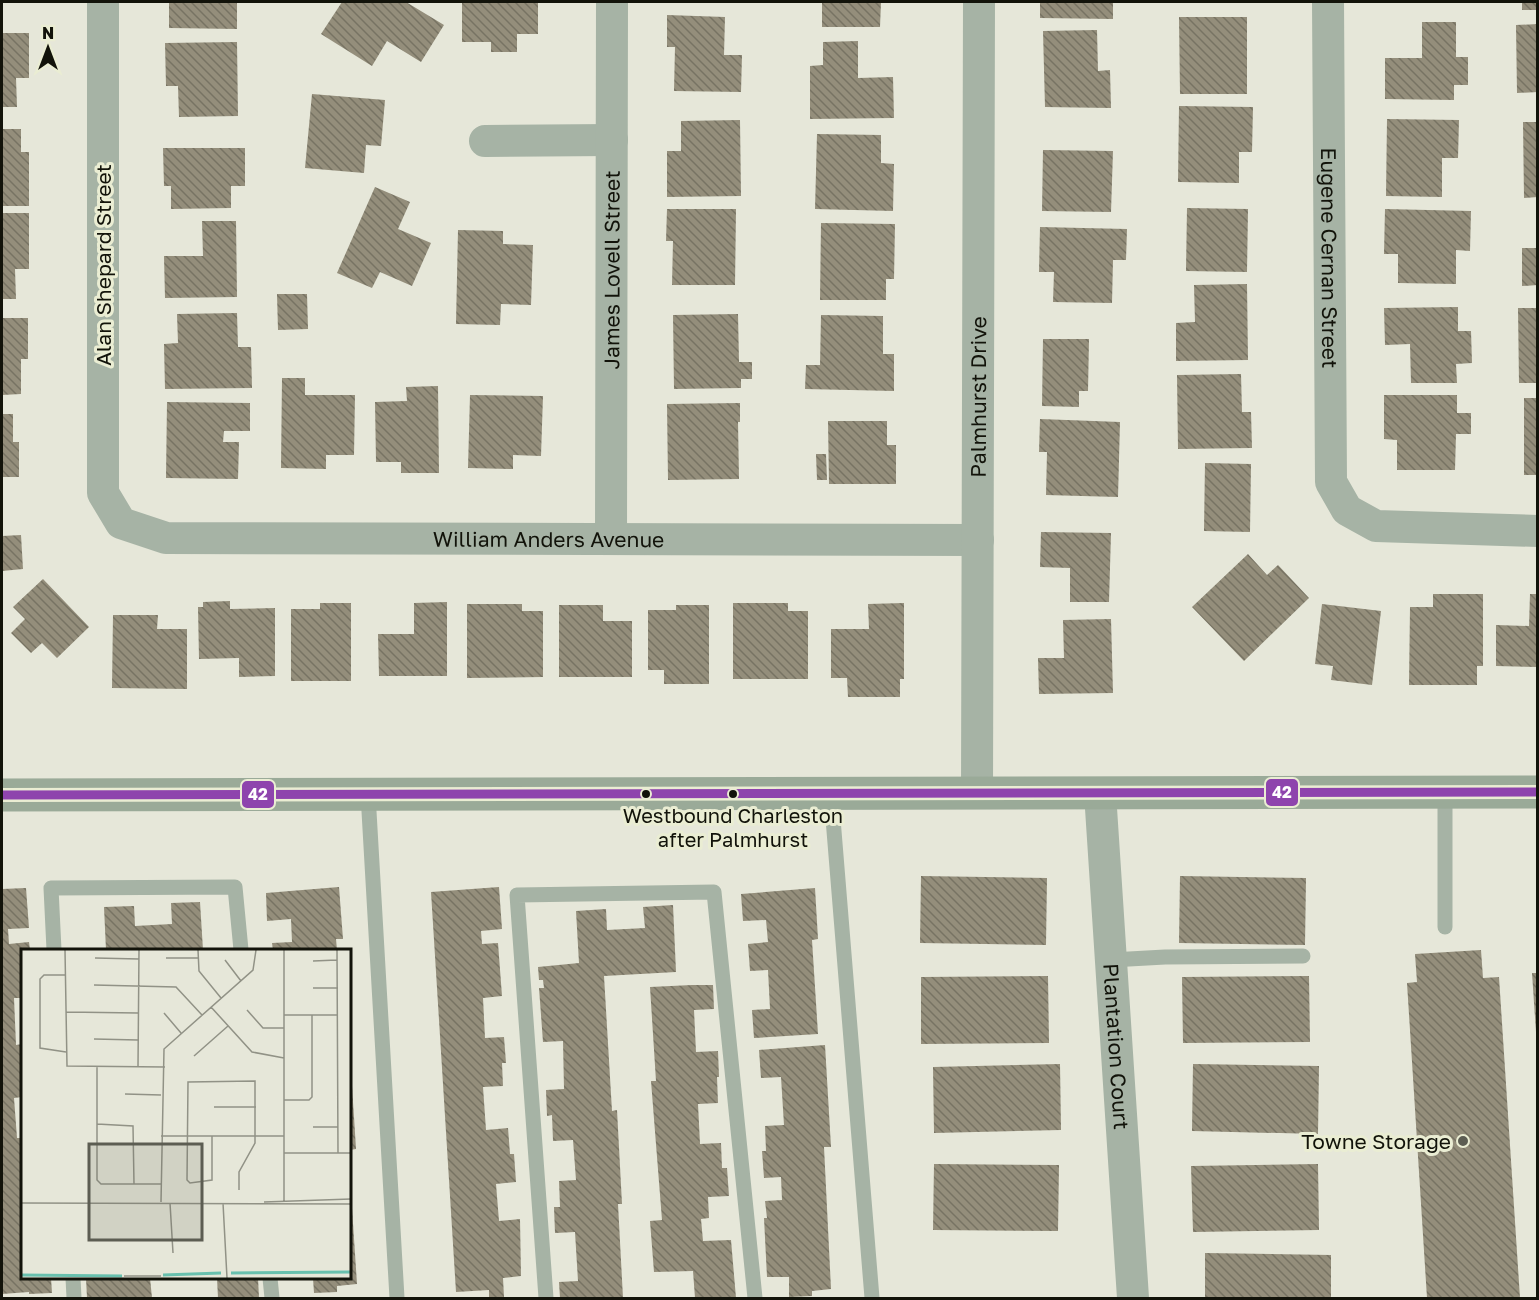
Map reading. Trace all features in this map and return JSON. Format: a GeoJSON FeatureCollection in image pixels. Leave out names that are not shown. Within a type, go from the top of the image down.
{"type":"FeatureCollection","features":[{"type":"Feature","properties":{"kind":"main road"},"geometry":{"type":"LineString","coordinates":[[2,795],[1538,792]]}},
{"type":"Feature","properties":{"kind":"street","name":"Alan Shepard Street"},"geometry":{"type":"LineString","coordinates":[[103,2],[103,494],[121,523]]}},
{"type":"Feature","properties":{"kind":"street","name":"James Lovell Street"},"geometry":{"type":"LineString","coordinates":[[611,538],[612,2]]}},
{"type":"Feature","properties":{"kind":"street","name":"Palmhurst Drive"},"geometry":{"type":"LineString","coordinates":[[977,793],[979,2]]}},
{"type":"Feature","properties":{"kind":"street","name":"Eugene Cernan Street"},"geometry":{"type":"LineString","coordinates":[[1328,2],[1331,482],[1347,510],[1376,526],[1538,531]]}},
{"type":"Feature","properties":{"kind":"street"},"geometry":{"type":"LineString","coordinates":[[484,141],[612,140]]}},
{"type":"Feature","properties":{"kind":"street","name":"William Anders Avenue"},"geometry":{"type":"LineString","coordinates":[[121,523],[166,538],[978,540]]}},
{"type":"Feature","properties":{"kind":"street","name":"Plantation Court"},"geometry":{"type":"LineString","coordinates":[[1100,793],[1133,1299]]}},
{"type":"Feature","properties":{"kind":"lane"},"geometry":{"type":"LineString","coordinates":[[1445,792],[1445,927]]}},
{"type":"Feature","properties":{"kind":"lane"},"geometry":{"type":"LineString","coordinates":[[368,794],[397,1299]]}},
{"type":"Feature","properties":{"kind":"lane"},"geometry":{"type":"LineString","coordinates":[[831,794],[872,1299]]}},
{"type":"Feature","properties":{"kind":"lane"},"geometry":{"type":"LineString","coordinates":[[54,949],[51,888],[235,887],[241,949]]}},
{"type":"Feature","properties":{"kind":"lane"},"geometry":{"type":"LineString","coordinates":[[546,1299],[517,895],[714,892],[754,1299]]}},
{"type":"Feature","properties":{"kind":"lane"},"geometry":{"type":"LineString","coordinates":[[1111,960],[1165,957],[1303,956]]}},
{"type":"Feature","properties":{"kind":"lane"},"geometry":{"type":"LineString","coordinates":[[73,1279],[74,1299]]}},
{"type":"Feature","properties":{"kind":"lane"},"geometry":{"type":"LineString","coordinates":[[270,1279],[272,1299]]}},
{"type":"Feature","properties":{"kind":"building"},"geometry":{"type":"Polygon","coordinates":[[[169,2],[237,2],[237,29],[169,28],[169,2]]]}},
{"type":"Feature","properties":{"kind":"building"},"geometry":{"type":"Polygon","coordinates":[[[342,2],[406,2],[444,25],[421,62],[387,41],[372,66],[321,34],[342,2]]]}},
{"type":"Feature","properties":{"kind":"building"},"geometry":{"type":"Polygon","coordinates":[[[462,2],[538,2],[538,34],[517,34],[517,52],[491,52],[491,42],[462,42],[462,2]]]}},
{"type":"Feature","properties":{"kind":"building"},"geometry":{"type":"Polygon","coordinates":[[[822,2],[881,2],[880,27],[822,27],[822,2]]]}},
{"type":"Feature","properties":{"kind":"building"},"geometry":{"type":"Polygon","coordinates":[[[1040,2],[1113,2],[1113,19],[1040,18],[1040,2]]]}},
{"type":"Feature","properties":{"kind":"building"},"geometry":{"type":"Polygon","coordinates":[[[1522,2],[1538,2],[1538,10],[1522,10],[1522,2]]]}},
{"type":"Feature","properties":{"kind":"building"},"geometry":{"type":"Polygon","coordinates":[[[667,15],[725,17],[724,55],[742,55],[741,92],[674,91],[675,47],[667,47],[667,15]]]}},
{"type":"Feature","properties":{"kind":"building"},"geometry":{"type":"Polygon","coordinates":[[[1179,17],[1247,17],[1247,94],[1180,94],[1179,17]]]}},
{"type":"Feature","properties":{"kind":"building"},"geometry":{"type":"Polygon","coordinates":[[[1422,22],[1456,22],[1456,57],[1468,57],[1468,85],[1454,85],[1454,100],[1385,99],[1385,58],[1422,58],[1422,22]]]}},
{"type":"Feature","properties":{"kind":"building"},"geometry":{"type":"Polygon","coordinates":[[[1538,24],[1538,92],[1517,93],[1516,25],[1538,24]]]}},
{"type":"Feature","properties":{"kind":"building"},"geometry":{"type":"Polygon","coordinates":[[[1097,30],[1098,71],[1110,70],[1111,108],[1045,107],[1043,31],[1097,30]]]}},
{"type":"Feature","properties":{"kind":"building"},"geometry":{"type":"Polygon","coordinates":[[[2,33],[29,33],[29,78],[16,78],[17,107],[2,107],[2,33]]]}},
{"type":"Feature","properties":{"kind":"building"},"geometry":{"type":"Polygon","coordinates":[[[858,41],[858,78],[893,77],[894,118],[810,119],[810,66],[823,65],[823,42],[858,41]]]}},
{"type":"Feature","properties":{"kind":"building"},"geometry":{"type":"Polygon","coordinates":[[[237,42],[238,116],[179,117],[178,86],[166,86],[165,43],[237,42]]]}},
{"type":"Feature","properties":{"kind":"building"},"geometry":{"type":"Polygon","coordinates":[[[312,94],[385,100],[381,146],[366,145],[364,173],[305,168],[312,94]]]}},
{"type":"Feature","properties":{"kind":"building"},"geometry":{"type":"Polygon","coordinates":[[[1179,106],[1253,107],[1252,152],[1239,152],[1239,183],[1178,182],[1179,106]]]}},
{"type":"Feature","properties":{"kind":"building"},"geometry":{"type":"Polygon","coordinates":[[[1387,119],[1459,120],[1458,158],[1442,158],[1442,197],[1386,196],[1387,119]]]}},
{"type":"Feature","properties":{"kind":"building"},"geometry":{"type":"Polygon","coordinates":[[[740,120],[741,196],[667,197],[667,151],[681,151],[681,121],[740,120]]]}},
{"type":"Feature","properties":{"kind":"building"},"geometry":{"type":"Polygon","coordinates":[[[1523,122],[1538,122],[1538,197],[1524,198],[1523,122]]]}},
{"type":"Feature","properties":{"kind":"building"},"geometry":{"type":"Polygon","coordinates":[[[2,129],[21,129],[21,152],[29,152],[29,206],[2,206],[2,129]]]}},
{"type":"Feature","properties":{"kind":"building"},"geometry":{"type":"Polygon","coordinates":[[[817,134],[881,135],[881,163],[894,164],[893,211],[815,209],[817,134]]]}},
{"type":"Feature","properties":{"kind":"building"},"geometry":{"type":"Polygon","coordinates":[[[163,148],[245,148],[245,186],[231,186],[231,208],[171,209],[171,186],[164,186],[163,148]]]}},
{"type":"Feature","properties":{"kind":"building"},"geometry":{"type":"Polygon","coordinates":[[[1043,150],[1113,151],[1111,212],[1042,211],[1043,150]]]}},
{"type":"Feature","properties":{"kind":"building"},"geometry":{"type":"Polygon","coordinates":[[[375,187],[410,202],[398,229],[431,243],[412,286],[380,272],[372,288],[337,273],[375,187]]]}},
{"type":"Feature","properties":{"kind":"building"},"geometry":{"type":"Polygon","coordinates":[[[1187,208],[1248,209],[1247,272],[1186,271],[1187,208]]]}},
{"type":"Feature","properties":{"kind":"building"},"geometry":{"type":"Polygon","coordinates":[[[667,209],[736,209],[735,285],[672,285],[673,241],[666,241],[667,209]]]}},
{"type":"Feature","properties":{"kind":"building"},"geometry":{"type":"Polygon","coordinates":[[[1385,209],[1471,211],[1470,251],[1456,250],[1456,284],[1398,283],[1398,254],[1384,254],[1385,209]]]}},
{"type":"Feature","properties":{"kind":"building"},"geometry":{"type":"Polygon","coordinates":[[[2,213],[29,213],[29,269],[15,269],[16,299],[2,299],[2,213]]]}},
{"type":"Feature","properties":{"kind":"building"},"geometry":{"type":"Polygon","coordinates":[[[202,221],[236,221],[237,297],[165,298],[164,256],[203,256],[202,221]]]}},
{"type":"Feature","properties":{"kind":"building"},"geometry":{"type":"Polygon","coordinates":[[[821,223],[895,224],[894,279],[886,279],[886,300],[820,300],[821,223]]]}},
{"type":"Feature","properties":{"kind":"building"},"geometry":{"type":"Polygon","coordinates":[[[1040,227],[1127,229],[1126,260],[1113,260],[1112,303],[1053,302],[1054,272],[1039,272],[1040,227]]]}},
{"type":"Feature","properties":{"kind":"building"},"geometry":{"type":"Polygon","coordinates":[[[458,230],[503,231],[503,244],[533,245],[531,305],[501,304],[500,325],[456,324],[458,230]]]}},
{"type":"Feature","properties":{"kind":"building"},"geometry":{"type":"Polygon","coordinates":[[[1522,248],[1538,248],[1538,285],[1522,286],[1522,248]]]}},
{"type":"Feature","properties":{"kind":"building"},"geometry":{"type":"Polygon","coordinates":[[[1247,284],[1248,360],[1176,361],[1176,323],[1195,322],[1194,285],[1247,284]]]}},
{"type":"Feature","properties":{"kind":"building"},"geometry":{"type":"Polygon","coordinates":[[[277,294],[307,294],[308,329],[278,330],[277,294]]]}},
{"type":"Feature","properties":{"kind":"building"},"geometry":{"type":"Polygon","coordinates":[[[1458,307],[1458,331],[1471,331],[1472,363],[1456,364],[1457,383],[1411,383],[1410,344],[1385,345],[1384,308],[1458,307]]]}},
{"type":"Feature","properties":{"kind":"building"},"geometry":{"type":"Polygon","coordinates":[[[1518,308],[1538,308],[1538,383],[1519,383],[1518,308]]]}},
{"type":"Feature","properties":{"kind":"building"},"geometry":{"type":"Polygon","coordinates":[[[237,313],[238,347],[251,347],[252,388],[165,389],[164,344],[178,343],[177,314],[237,313]]]}},
{"type":"Feature","properties":{"kind":"building"},"geometry":{"type":"Polygon","coordinates":[[[738,314],[739,362],[752,362],[752,379],[741,379],[741,388],[674,389],[673,315],[738,314]]]}},
{"type":"Feature","properties":{"kind":"building"},"geometry":{"type":"Polygon","coordinates":[[[821,315],[883,316],[883,354],[894,354],[894,391],[805,389],[806,365],[820,365],[821,315]]]}},
{"type":"Feature","properties":{"kind":"building"},"geometry":{"type":"Polygon","coordinates":[[[2,318],[28,318],[28,359],[21,359],[21,394],[2,395],[2,318]]]}},
{"type":"Feature","properties":{"kind":"building"},"geometry":{"type":"Polygon","coordinates":[[[1043,339],[1089,339],[1088,391],[1079,391],[1079,407],[1042,406],[1043,339]]]}},
{"type":"Feature","properties":{"kind":"building"},"geometry":{"type":"Polygon","coordinates":[[[1241,374],[1242,412],[1251,412],[1252,448],[1178,449],[1177,375],[1241,374]]]}},
{"type":"Feature","properties":{"kind":"building"},"geometry":{"type":"Polygon","coordinates":[[[282,378],[305,378],[305,395],[355,395],[354,455],[326,455],[326,469],[281,468],[282,378]]]}},
{"type":"Feature","properties":{"kind":"building"},"geometry":{"type":"Polygon","coordinates":[[[438,386],[439,473],[401,473],[401,462],[376,462],[375,402],[407,401],[406,387],[438,386]]]}},
{"type":"Feature","properties":{"kind":"building"},"geometry":{"type":"Polygon","coordinates":[[[470,395],[543,396],[541,456],[513,455],[513,469],[468,468],[470,395]]]}},
{"type":"Feature","properties":{"kind":"building"},"geometry":{"type":"Polygon","coordinates":[[[1384,395],[1457,395],[1457,413],[1471,413],[1471,434],[1456,434],[1455,470],[1397,470],[1397,440],[1384,439],[1384,395]]]}},
{"type":"Feature","properties":{"kind":"building"},"geometry":{"type":"Polygon","coordinates":[[[1524,398],[1538,398],[1538,475],[1524,475],[1524,398]]]}},
{"type":"Feature","properties":{"kind":"building"},"geometry":{"type":"Polygon","coordinates":[[[167,402],[250,403],[250,431],[224,431],[223,442],[239,442],[238,479],[166,478],[167,402]]]}},
{"type":"Feature","properties":{"kind":"building"},"geometry":{"type":"Polygon","coordinates":[[[740,403],[739,479],[668,480],[667,404],[740,403]]]}},
{"type":"Feature","properties":{"kind":"building"},"geometry":{"type":"Polygon","coordinates":[[[2,414],[13,414],[13,442],[19,442],[19,477],[2,477],[2,414]]]}},
{"type":"Feature","properties":{"kind":"building"},"geometry":{"type":"Polygon","coordinates":[[[1040,419],[1120,422],[1118,497],[1046,495],[1047,452],[1039,452],[1040,419]]]}},
{"type":"Feature","properties":{"kind":"building"},"geometry":{"type":"Polygon","coordinates":[[[828,421],[887,421],[887,445],[896,445],[896,484],[829,484],[828,421]]]}},
{"type":"Feature","properties":{"kind":"building"},"geometry":{"type":"Polygon","coordinates":[[[816,454],[826,454],[827,480],[817,480],[816,454]]]}},
{"type":"Feature","properties":{"kind":"building"},"geometry":{"type":"Polygon","coordinates":[[[1205,463],[1251,464],[1250,532],[1204,531],[1205,463]]]}},
{"type":"Feature","properties":{"kind":"building"},"geometry":{"type":"Polygon","coordinates":[[[1041,532],[1111,533],[1109,602],[1070,602],[1070,568],[1040,567],[1041,532]]]}},
{"type":"Feature","properties":{"kind":"building"},"geometry":{"type":"Polygon","coordinates":[[[21,535],[23,569],[2,571],[2,536],[21,535]]]}},
{"type":"Feature","properties":{"kind":"building"},"geometry":{"type":"Polygon","coordinates":[[[1248,554],[1267,575],[1278,565],[1309,598],[1244,661],[1192,607],[1248,554]]]}},
{"type":"Feature","properties":{"kind":"building"},"geometry":{"type":"Polygon","coordinates":[[[43,579],[89,627],[57,658],[42,643],[31,653],[11,633],[25,619],[13,607],[43,579]]]}},
{"type":"Feature","properties":{"kind":"building"},"geometry":{"type":"Polygon","coordinates":[[[1433,594],[1483,594],[1483,666],[1477,666],[1477,685],[1409,685],[1410,607],[1433,607],[1433,594]]]}},
{"type":"Feature","properties":{"kind":"building"},"geometry":{"type":"Polygon","coordinates":[[[1530,594],[1538,594],[1538,667],[1496,666],[1496,625],[1529,626],[1530,594]]]}},
{"type":"Feature","properties":{"kind":"building"},"geometry":{"type":"Polygon","coordinates":[[[230,601],[230,609],[275,608],[275,676],[239,677],[239,658],[199,659],[198,607],[203,607],[203,602],[230,601]]]}},
{"type":"Feature","properties":{"kind":"building"},"geometry":{"type":"Polygon","coordinates":[[[447,602],[447,676],[379,676],[378,634],[414,634],[414,603],[447,602]]]}},
{"type":"Feature","properties":{"kind":"building"},"geometry":{"type":"Polygon","coordinates":[[[320,603],[351,603],[351,681],[291,681],[291,609],[320,609],[320,603]]]}},
{"type":"Feature","properties":{"kind":"building"},"geometry":{"type":"Polygon","coordinates":[[[733,603],[788,603],[788,611],[808,611],[808,679],[733,679],[733,603]]]}},
{"type":"Feature","properties":{"kind":"building"},"geometry":{"type":"Polygon","coordinates":[[[904,603],[904,679],[900,679],[900,697],[848,697],[847,678],[831,678],[831,629],[869,629],[868,604],[904,603]]]}},
{"type":"Feature","properties":{"kind":"building"},"geometry":{"type":"Polygon","coordinates":[[[467,604],[522,604],[522,611],[543,611],[543,677],[467,678],[467,604]]]}},
{"type":"Feature","properties":{"kind":"building"},"geometry":{"type":"Polygon","coordinates":[[[1322,604],[1381,611],[1372,685],[1331,680],[1333,666],[1315,664],[1322,604]]]}},
{"type":"Feature","properties":{"kind":"building"},"geometry":{"type":"Polygon","coordinates":[[[559,605],[603,605],[603,621],[632,621],[632,677],[559,677],[559,605]]]}},
{"type":"Feature","properties":{"kind":"building"},"geometry":{"type":"Polygon","coordinates":[[[676,605],[709,605],[709,684],[664,684],[664,670],[648,670],[648,610],[676,610],[676,605]]]}},
{"type":"Feature","properties":{"kind":"building"},"geometry":{"type":"Polygon","coordinates":[[[113,615],[158,615],[157,629],[187,629],[187,689],[112,688],[113,615]]]}},
{"type":"Feature","properties":{"kind":"building"},"geometry":{"type":"Polygon","coordinates":[[[1111,619],[1113,693],[1039,694],[1038,658],[1064,658],[1063,620],[1111,619]]]}},
{"type":"Feature","properties":{"kind":"building"},"geometry":{"type":"Polygon","coordinates":[[[921,876],[1047,878],[1046,945],[920,943],[921,876]]]}},
{"type":"Feature","properties":{"kind":"building"},"geometry":{"type":"Polygon","coordinates":[[[1180,876],[1306,878],[1305,945],[1179,943],[1180,876]]]}},
{"type":"Feature","properties":{"kind":"building"},"geometry":{"type":"Polygon","coordinates":[[[339,887],[343,939],[336,939],[337,949],[273,949],[272,943],[292,942],[291,919],[267,921],[266,893],[339,887]]]}},
{"type":"Feature","properties":{"kind":"building"},"geometry":{"type":"Polygon","coordinates":[[[499,887],[502,929],[481,931],[482,944],[498,943],[502,996],[483,998],[485,1038],[504,1037],[506,1063],[502,1063],[503,1086],[483,1087],[486,1130],[508,1128],[510,1154],[514,1154],[516,1182],[496,1184],[499,1221],[520,1219],[521,1276],[503,1278],[504,1297],[489,1298],[489,1290],[456,1292],[431,892],[499,887]]]}},
{"type":"Feature","properties":{"kind":"building"},"geometry":{"type":"Polygon","coordinates":[[[26,888],[29,928],[8,929],[9,944],[29,942],[30,949],[21,949],[21,998],[14,998],[16,1045],[21,1044],[21,1097],[14,1098],[17,1138],[21,1138],[21,1279],[51,1279],[52,1293],[2,1294],[2,889],[26,888]]]}},
{"type":"Feature","properties":{"kind":"building"},"geometry":{"type":"Polygon","coordinates":[[[815,888],[818,939],[812,940],[818,1034],[754,1038],[752,1010],[770,1009],[768,970],[750,971],[748,944],[768,942],[766,920],[743,921],[741,894],[815,888]]]}},
{"type":"Feature","properties":{"kind":"building"},"geometry":{"type":"Polygon","coordinates":[[[200,902],[203,949],[106,949],[104,907],[134,906],[135,926],[172,924],[171,903],[200,902]]]}},
{"type":"Feature","properties":{"kind":"building"},"geometry":{"type":"Polygon","coordinates":[[[673,905],[676,972],[604,976],[612,1111],[617,1110],[622,1204],[618,1204],[623,1298],[560,1298],[559,1282],[578,1281],[575,1232],[555,1233],[554,1207],[560,1207],[559,1181],[576,1180],[573,1140],[553,1141],[552,1115],[547,1116],[546,1090],[564,1089],[563,1041],[543,1042],[539,988],[544,988],[543,980],[539,980],[538,967],[579,963],[576,911],[606,909],[607,930],[645,928],[643,907],[673,905]]]}},
{"type":"Feature","properties":{"kind":"building","name":"Towne Storage"},"geometry":{"type":"Polygon","coordinates":[[[1481,950],[1483,978],[1499,977],[1520,1298],[1427,1298],[1407,983],[1417,982],[1415,954],[1481,950]]]}},
{"type":"Feature","properties":{"kind":"building"},"geometry":{"type":"Polygon","coordinates":[[[1532,973],[1538,973],[1538,1032],[1536,1032],[1532,973]]]}},
{"type":"Feature","properties":{"kind":"building"},"geometry":{"type":"Polygon","coordinates":[[[1048,976],[1049,1043],[921,1044],[921,977],[1048,976]]]}},
{"type":"Feature","properties":{"kind":"building"},"geometry":{"type":"Polygon","coordinates":[[[1309,976],[1310,1042],[1183,1043],[1182,977],[1309,976]]]}},
{"type":"Feature","properties":{"kind":"building"},"geometry":{"type":"Polygon","coordinates":[[[713,985],[714,1009],[694,1010],[696,1052],[718,1051],[718,1103],[698,1104],[700,1144],[721,1143],[722,1168],[727,1168],[729,1196],[708,1197],[709,1218],[701,1219],[703,1241],[731,1240],[736,1298],[695,1298],[693,1271],[654,1272],[650,1221],[662,1220],[651,1081],[656,1081],[650,987],[713,985]]]}},
{"type":"Feature","properties":{"kind":"building"},"geometry":{"type":"Polygon","coordinates":[[[825,1045],[831,1147],[824,1147],[831,1289],[812,1291],[812,1296],[789,1297],[789,1277],[767,1277],[765,1201],[782,1200],[781,1177],[764,1178],[762,1151],[766,1151],[765,1126],[784,1125],[781,1077],[761,1078],[759,1050],[825,1045]]]}},
{"type":"Feature","properties":{"kind":"building"},"geometry":{"type":"Polygon","coordinates":[[[1060,1064],[1061,1130],[934,1133],[933,1067],[1060,1064]]]}},
{"type":"Feature","properties":{"kind":"building"},"geometry":{"type":"Polygon","coordinates":[[[1193,1064],[1319,1066],[1318,1134],[1192,1131],[1193,1064]]]}},
{"type":"Feature","properties":{"kind":"building"},"geometry":{"type":"Polygon","coordinates":[[[351,1070],[356,1149],[351,1150],[351,1070]]]}},
{"type":"Feature","properties":{"kind":"building"},"geometry":{"type":"Polygon","coordinates":[[[934,1164],[1059,1165],[1058,1231],[933,1230],[934,1164]]]}},
{"type":"Feature","properties":{"kind":"building"},"geometry":{"type":"Polygon","coordinates":[[[1318,1164],[1319,1230],[1193,1232],[1191,1166],[1318,1164]]]}},
{"type":"Feature","properties":{"kind":"building"},"geometry":{"type":"Polygon","coordinates":[[[351,1193],[357,1284],[337,1286],[337,1292],[314,1293],[313,1279],[351,1279],[351,1193]]]}},
{"type":"Feature","properties":{"kind":"building"},"geometry":{"type":"Polygon","coordinates":[[[1205,1253],[1331,1255],[1331,1298],[1205,1298],[1205,1253]]]}},
{"type":"Feature","properties":{"kind":"building"},"geometry":{"type":"Polygon","coordinates":[[[86,1279],[150,1279],[152,1298],[87,1298],[86,1279]]]}},
{"type":"Feature","properties":{"kind":"building"},"geometry":{"type":"Polygon","coordinates":[[[217,1279],[258,1279],[259,1298],[218,1298],[217,1279]]]}},
{"type":"Feature","properties":{"kind":"transit line","name":"42"},"geometry":{"type":"LineString","coordinates":[[2,795],[1538,792]]}},
{"type":"Feature","properties":{"kind":"place","name":"Westbound Charleston after Palmhurst"},"geometry":{"type":"Point","coordinates":[733,794]}},
{"type":"Feature","properties":{"kind":"place","name":"Towne Storage"},"geometry":{"type":"Point","coordinates":[1463,1141]}}]}
